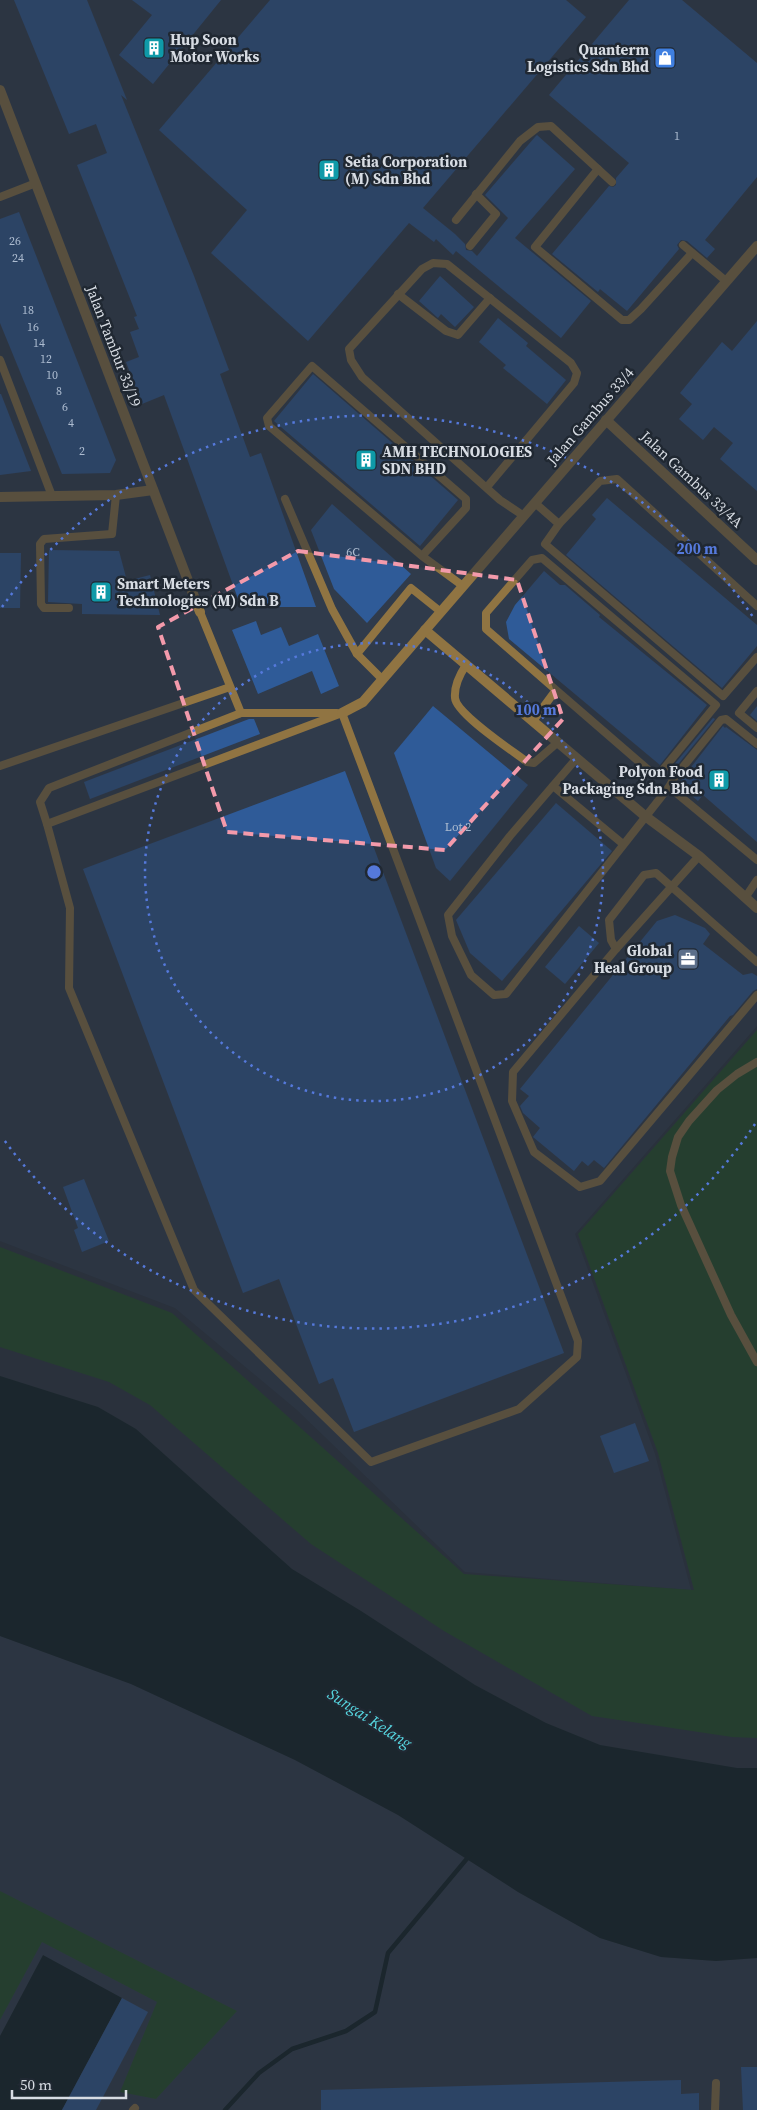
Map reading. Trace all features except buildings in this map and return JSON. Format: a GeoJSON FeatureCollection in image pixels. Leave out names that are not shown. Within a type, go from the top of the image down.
{"type":"FeatureCollection","features":[{"type":"Feature","properties":{"kind":"street","name":"Jalan Tambur 33/19"},"geometry":{"type":"LineString","coordinates":[[0,90],[200,612]]}},
{"type":"Feature","properties":{"kind":"street","name":"Jalan Gambus 33/4"},"geometry":{"type":"LineString","coordinates":[[342,713],[363,702],[757,246]]}},
{"type":"Feature","properties":{"kind":"street","name":"Jalan Gambus 33/4A"},"geometry":{"type":"LineString","coordinates":[[606,420],[757,560]]}},
{"type":"Feature","properties":{"kind":"street"},"geometry":{"type":"LineString","coordinates":[[0,497],[116,495],[153,490]]}},
{"type":"Feature","properties":{"kind":"street"},"geometry":{"type":"LineString","coordinates":[[425,630],[644,816],[699,856],[757,908]]}},
{"type":"Feature","properties":{"kind":"lane"},"geometry":{"type":"LineString","coordinates":[[456,220],[520,141],[538,127],[552,126],[612,182]]}},
{"type":"Feature","properties":{"kind":"lane"},"geometry":{"type":"LineString","coordinates":[[598,169],[535,247],[622,320],[629,320],[641,309],[692,254]]}},
{"type":"Feature","properties":{"kind":"lane"},"geometry":{"type":"LineString","coordinates":[[0,197],[36,183]]}},
{"type":"Feature","properties":{"kind":"lane"},"geometry":{"type":"LineString","coordinates":[[470,246],[496,214],[476,194]]}},
{"type":"Feature","properties":{"kind":"lane"},"geometry":{"type":"LineString","coordinates":[[683,245],[726,281]]}},
{"type":"Feature","properties":{"kind":"lane"},"geometry":{"type":"LineString","coordinates":[[487,487],[574,383],[577,373],[571,363],[447,264],[433,262],[422,269],[349,348],[351,360],[362,377],[500,500],[524,516]]}},
{"type":"Feature","properties":{"kind":"lane"},"geometry":{"type":"LineString","coordinates":[[398,294],[446,331],[458,335],[490,298]]}},
{"type":"Feature","properties":{"kind":"lane"},"geometry":{"type":"LineString","coordinates":[[0,360],[52,496]]}},
{"type":"Feature","properties":{"kind":"lane"},"geometry":{"type":"LineString","coordinates":[[422,556],[466,508],[466,499],[312,366],[267,418],[269,426],[422,556],[463,586]]}},
{"type":"Feature","properties":{"kind":"lane"},"geometry":{"type":"LineString","coordinates":[[757,606],[617,479],[600,482],[559,524],[545,544],[722,696],[757,657]]}},
{"type":"Feature","properties":{"kind":"lane"},"geometry":{"type":"LineString","coordinates":[[69,608],[44,608],[41,604],[40,544],[44,539],[112,534],[116,495]]}},
{"type":"Feature","properties":{"kind":"lane"},"geometry":{"type":"LineString","coordinates":[[285,499],[332,608],[357,654],[382,679]]}},
{"type":"Feature","properties":{"kind":"lane"},"geometry":{"type":"LineString","coordinates":[[535,503],[559,524]]}},
{"type":"Feature","properties":{"kind":"lane"},"geometry":{"type":"LineString","coordinates":[[542,558],[716,705],[661,772],[652,773],[556,690],[486,629],[486,613],[532,560],[542,558]]}},
{"type":"Feature","properties":{"kind":"lane"},"geometry":{"type":"LineString","coordinates":[[357,654],[412,588],[441,612]]}},
{"type":"Feature","properties":{"kind":"lane"},"geometry":{"type":"LineString","coordinates":[[200,612],[241,713]]}},
{"type":"Feature","properties":{"kind":"lane"},"geometry":{"type":"LineString","coordinates":[[466,665],[459,677],[455,699],[463,713],[527,762],[534,763],[556,742]]}},
{"type":"Feature","properties":{"kind":"lane"},"geometry":{"type":"LineString","coordinates":[[0,766],[230,687]]}},
{"type":"Feature","properties":{"kind":"lane"},"geometry":{"type":"LineString","coordinates":[[533,722],[556,690]]}},
{"type":"Feature","properties":{"kind":"lane"},"geometry":{"type":"LineString","coordinates":[[757,691],[739,713],[757,728]]}},
{"type":"Feature","properties":{"kind":"lane"},"geometry":{"type":"LineString","coordinates":[[241,713],[342,713],[578,1341],[577,1357],[519,1409],[371,1462],[194,1290],[69,988],[70,908],[40,802],[49,788],[241,713]]}},
{"type":"Feature","properties":{"kind":"lane"},"geometry":{"type":"LineString","coordinates":[[47,824],[342,713]]}},
{"type":"Feature","properties":{"kind":"lane"},"geometry":{"type":"LineString","coordinates":[[576,759],[510,836],[448,915],[452,936],[471,974],[494,995],[506,994],[720,720],[726,718],[757,744]]}},
{"type":"Feature","properties":{"kind":"lane"},"geometry":{"type":"LineString","coordinates":[[553,786],[623,844]]}},
{"type":"Feature","properties":{"kind":"lane"},"geometry":{"type":"LineString","coordinates":[[669,787],[757,860]]}},
{"type":"Feature","properties":{"kind":"lane"},"geometry":{"type":"LineString","coordinates":[[699,856],[616,949],[513,1072],[512,1101],[534,1152],[580,1187],[600,1181],[757,995]]}},
{"type":"Feature","properties":{"kind":"lane"},"geometry":{"type":"LineString","coordinates":[[616,949],[611,940],[608,920],[644,875],[656,873],[757,962]]}},
{"type":"Feature","properties":{"kind":"lane"},"geometry":{"type":"LineString","coordinates":[[745,898],[757,880]]}},
{"type":"Feature","properties":{"kind":"lane"},"geometry":{"type":"LineString","coordinates":[[756,1065],[737,1074],[717,1090],[689,1121],[678,1137],[670,1171],[672,1183],[681,1205],[731,1315],[757,1362]]}},
{"type":"Feature","properties":{"kind":"lane"},"geometry":{"type":"LineString","coordinates":[[715,2110],[716,2083]]}},
{"type":"Feature","properties":{"kind":"highlighted area"},"geometry":{"type":"Polygon","coordinates":[[[298,551],[517,580],[563,719],[445,850],[227,832],[158,627],[298,551]]]}},
{"type":"Feature","properties":{"kind":"shaded area"},"geometry":{"type":"Polygon","coordinates":[[[0,0],[757,0],[757,1026],[575,1234],[655,1454],[691,1590],[465,1572],[297,1410],[175,1308],[0,1241],[0,0]]]}},
{"type":"Feature","properties":{"kind":"shaded area"},"geometry":{"type":"Polygon","coordinates":[[[0,1636],[131,1684],[295,1760],[398,1815],[518,1892],[600,1938],[661,1957],[716,1961],[757,1958],[757,2110],[0,2110],[0,1636]]]}},
{"type":"Feature","properties":{"kind":"green space"},"geometry":{"type":"Polygon","coordinates":[[[757,1030],[757,1738],[732,1737],[592,1716],[444,1631],[311,1544],[150,1405],[109,1382],[0,1347],[0,1247],[172,1313],[464,1574],[694,1590],[658,1453],[578,1234],[757,1030]]]}},
{"type":"Feature","properties":{"kind":"green space"},"geometry":{"type":"Polygon","coordinates":[[[0,1891],[237,2011],[156,2099],[120,2092],[157,2002],[42,1942],[0,2020],[0,1891]]]}},
{"type":"Feature","properties":{"kind":"water","name":"Sungai Kelang"},"geometry":{"type":"Polygon","coordinates":[[[0,1376],[98,1407],[136,1429],[292,1569],[475,1685],[546,1723],[600,1745],[737,1768],[757,1768],[757,1958],[716,1961],[661,1957],[600,1938],[518,1892],[398,1815],[295,1760],[131,1684],[0,1636],[0,1376]]]}},
{"type":"Feature","properties":{"kind":"water"},"geometry":{"type":"Polygon","coordinates":[[[43,1955],[122,1998],[62,2110],[0,2110],[0,2036],[43,1955]]]}},
{"type":"Feature","properties":{"kind":"waterway"},"geometry":{"type":"LineString","coordinates":[[225,2110],[259,2073],[292,2049],[346,2031],[375,2012],[388,1953],[470,1855]]}},
{"type":"Feature","properties":{"kind":"place","name":"Hup Soon Motor Works"},"geometry":{"type":"Point","coordinates":[154,48]}},
{"type":"Feature","properties":{"kind":"place","name":"Quanterm Logistics Sdn Bhd"},"geometry":{"type":"Point","coordinates":[665,58]}},
{"type":"Feature","properties":{"kind":"place","name":"Setia Corporation (M) Sdn Bhd"},"geometry":{"type":"Point","coordinates":[329,170]}},
{"type":"Feature","properties":{"kind":"place","name":"AMH TECHNOLOGIES SDN BHD"},"geometry":{"type":"Point","coordinates":[366,460]}},
{"type":"Feature","properties":{"kind":"place","name":"Smart Meters Technologies (M) Sdn B"},"geometry":{"type":"Point","coordinates":[101,592]}},
{"type":"Feature","properties":{"kind":"place","name":"Polyon Food Packaging Sdn. Bhd."},"geometry":{"type":"Point","coordinates":[719,780]}},
{"type":"Feature","properties":{"kind":"place","name":"Global Heal Group"},"geometry":{"type":"Point","coordinates":[688,959]}}]}
